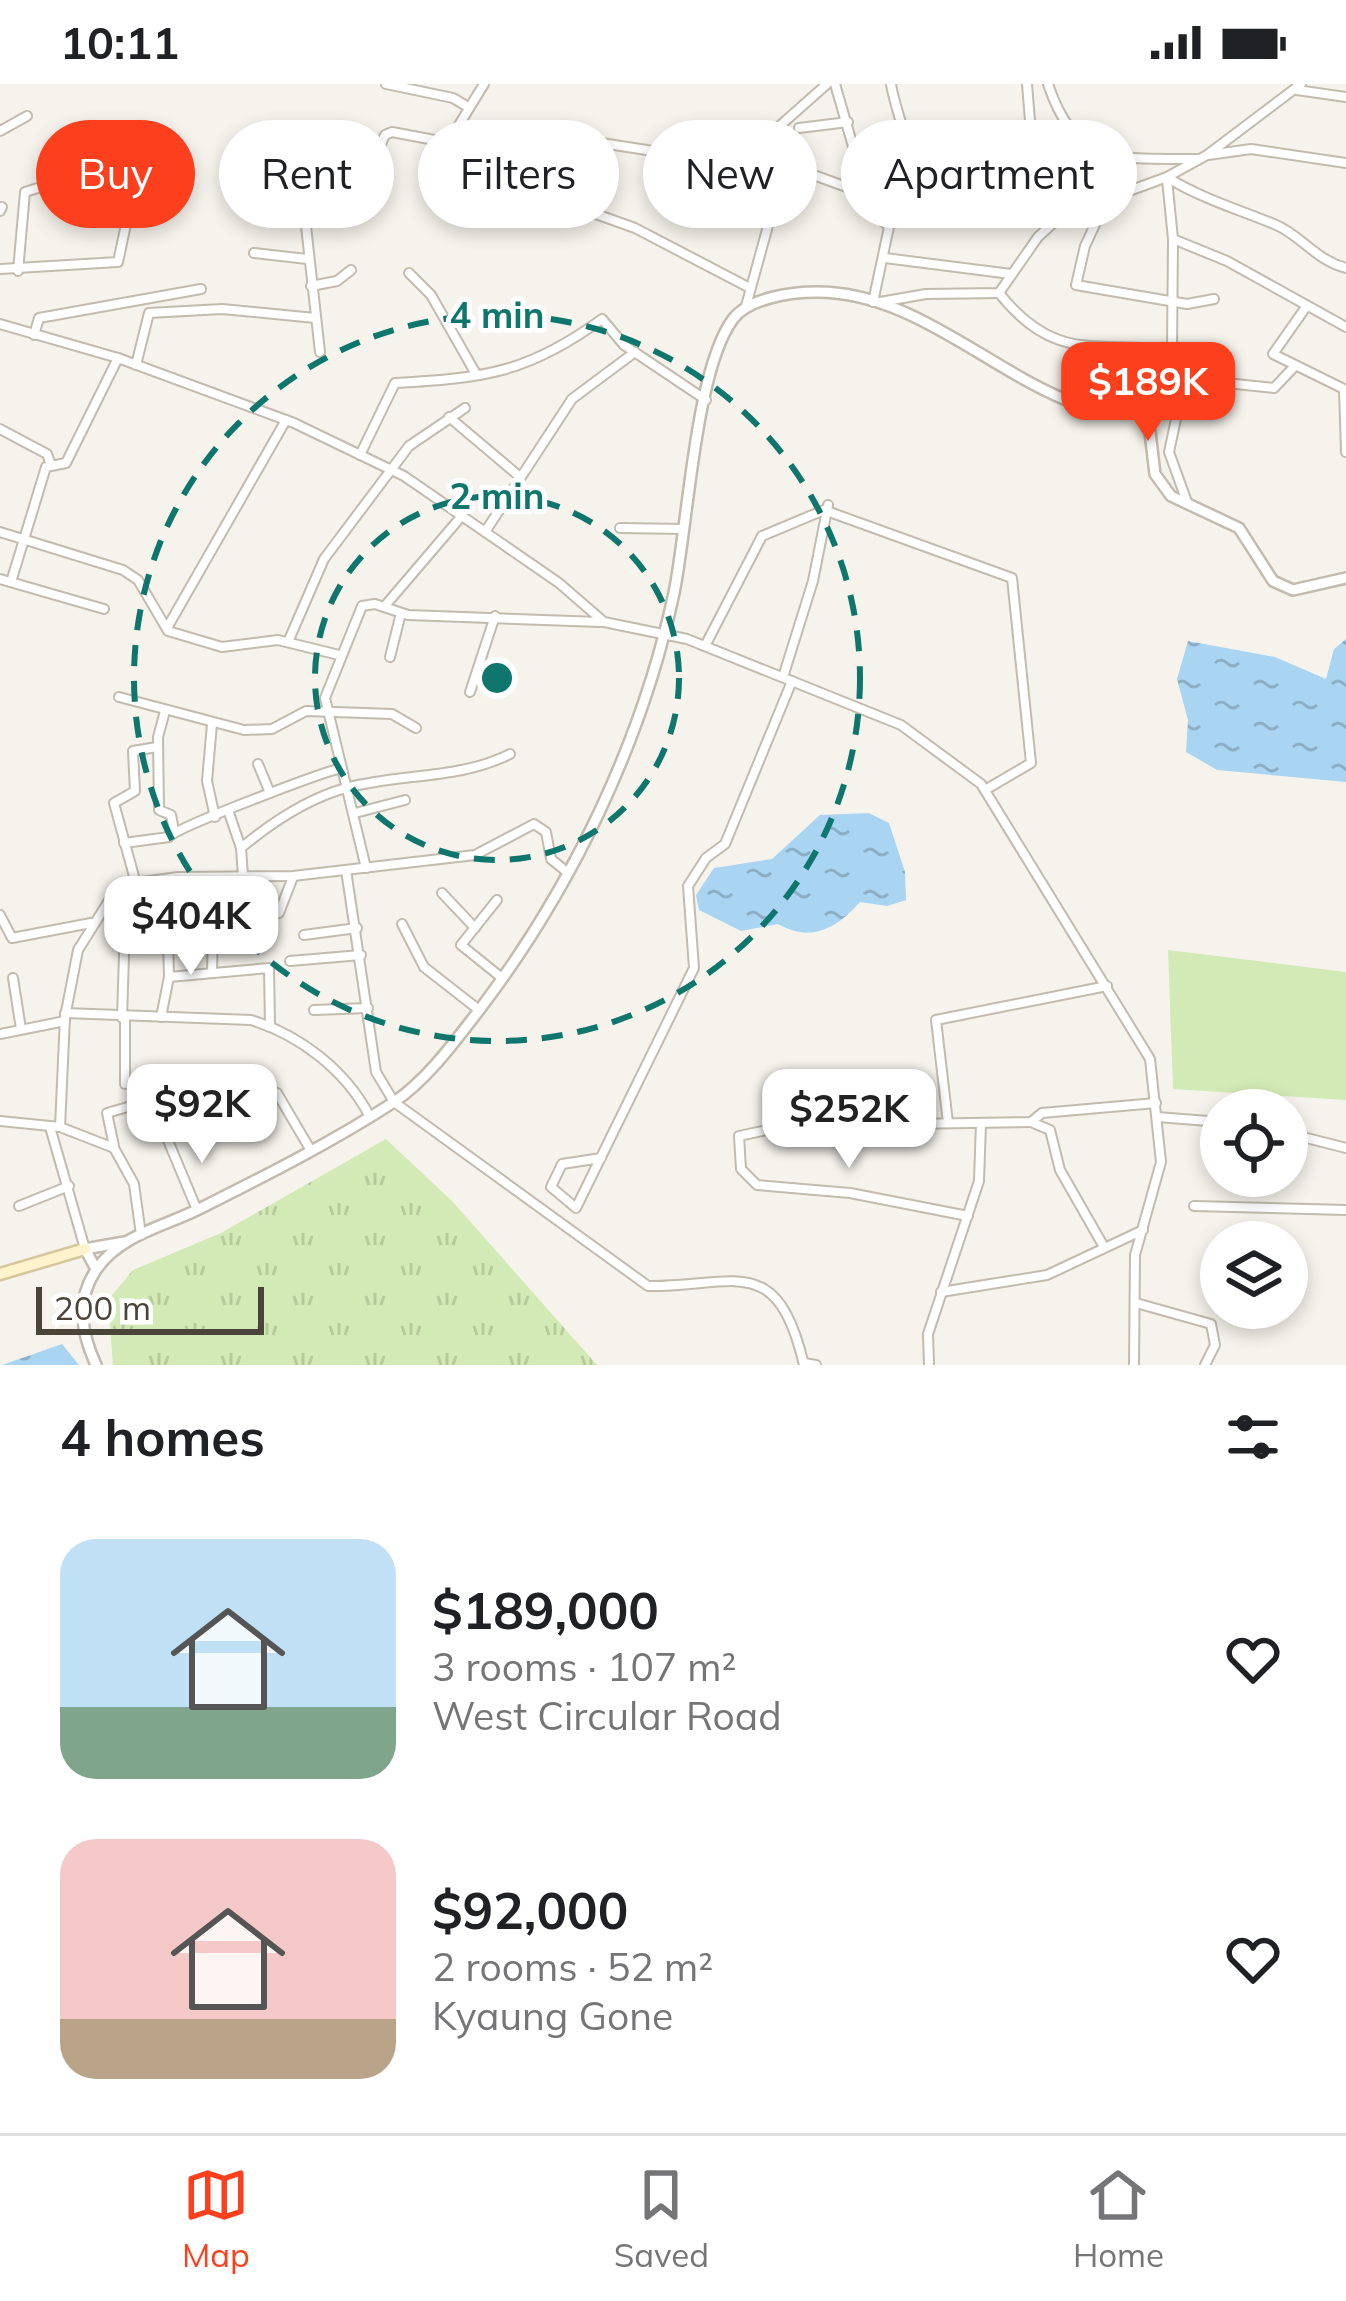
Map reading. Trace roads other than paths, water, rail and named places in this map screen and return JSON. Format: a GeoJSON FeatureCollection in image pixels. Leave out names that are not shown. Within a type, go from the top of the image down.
{"type":"FeatureCollection","features":[{"type":"Feature","properties":{"kind":"main road"},"geometry":{"type":"LineString","coordinates":[[0,1273],[85,1249]]}},
{"type":"Feature","properties":{"kind":"street"},"geometry":{"type":"LineString","coordinates":[[386,84],[438,93],[469,107]]}},
{"type":"Feature","properties":{"kind":"street"},"geometry":{"type":"LineString","coordinates":[[460,120],[483,84]]}},
{"type":"Feature","properties":{"kind":"street"},"geometry":{"type":"LineString","coordinates":[[785,120],[831,84],[847,120]]}},
{"type":"Feature","properties":{"kind":"street"},"geometry":{"type":"LineString","coordinates":[[891,84],[899,120]]}},
{"type":"Feature","properties":{"kind":"street"},"geometry":{"type":"LineString","coordinates":[[1027,84],[1030,120]]}},
{"type":"Feature","properties":{"kind":"street"},"geometry":{"type":"LineString","coordinates":[[1048,84],[1064,127],[1090,146],[1136,158],[1203,157],[1251,149],[1346,164]]}},
{"type":"Feature","properties":{"kind":"street"},"geometry":{"type":"LineString","coordinates":[[1137,188],[1203,157],[1299,87],[1346,97]]}},
{"type":"Feature","properties":{"kind":"street"},"geometry":{"type":"LineString","coordinates":[[0,131],[27,116]]}},
{"type":"Feature","properties":{"kind":"street"},"geometry":{"type":"LineString","coordinates":[[120,169],[136,183],[128,215],[106,212],[95,199],[98,187],[120,169]]}},
{"type":"Feature","properties":{"kind":"street"},"geometry":{"type":"LineString","coordinates":[[1167,177],[1173,239],[1172,351]]}},
{"type":"Feature","properties":{"kind":"street"},"geometry":{"type":"LineString","coordinates":[[1167,177],[1240,214],[1280,225],[1313,256],[1346,268]]}},
{"type":"Feature","properties":{"kind":"street"},"geometry":{"type":"LineString","coordinates":[[18,271],[26,192],[36,189]]}},
{"type":"Feature","properties":{"kind":"street"},"geometry":{"type":"LineString","coordinates":[[619,223],[748,287]]}},
{"type":"Feature","properties":{"kind":"street"},"geometry":{"type":"LineString","coordinates":[[0,268],[18,271],[118,262],[125,228]]}},
{"type":"Feature","properties":{"kind":"street"},"geometry":{"type":"LineString","coordinates":[[305,228],[320,352]]}},
{"type":"Feature","properties":{"kind":"street"},"geometry":{"type":"LineString","coordinates":[[746,307],[766,228]]}},
{"type":"Feature","properties":{"kind":"street"},"geometry":{"type":"LineString","coordinates":[[872,304],[887,228]]}},
{"type":"Feature","properties":{"kind":"street"},"geometry":{"type":"LineString","coordinates":[[999,293],[1051,228]]}},
{"type":"Feature","properties":{"kind":"street"},"geometry":{"type":"LineString","coordinates":[[1096,228],[1075,284],[1187,304],[1214,299]]}},
{"type":"Feature","properties":{"kind":"street"},"geometry":{"type":"LineString","coordinates":[[1173,239],[1227,261],[1346,327]]}},
{"type":"Feature","properties":{"kind":"street"},"geometry":{"type":"LineString","coordinates":[[254,253],[307,259]]}},
{"type":"Feature","properties":{"kind":"street"},"geometry":{"type":"LineString","coordinates":[[885,257],[1012,274]]}},
{"type":"Feature","properties":{"kind":"street"},"geometry":{"type":"LineString","coordinates":[[311,286],[337,281],[351,270]]}},
{"type":"Feature","properties":{"kind":"street"},"geometry":{"type":"LineString","coordinates":[[409,273],[431,295],[476,374]]}},
{"type":"Feature","properties":{"kind":"street"},"geometry":{"type":"LineString","coordinates":[[34,335],[39,318],[201,289]]}},
{"type":"Feature","properties":{"kind":"street"},"geometry":{"type":"LineString","coordinates":[[85,1249],[124,1242],[197,1210],[394,1102],[440,1059],[502,978],[567,872],[628,745],[664,632],[706,400],[731,321],[746,307],[817,292],[872,304],[914,316],[1070,401],[1136,409],[1150,432],[1155,474],[1171,496],[1238,528],[1262,571],[1293,590],[1346,578]]}},
{"type":"Feature","properties":{"kind":"street"},"geometry":{"type":"LineString","coordinates":[[872,304],[926,294],[999,293]]}},
{"type":"Feature","properties":{"kind":"street"},"geometry":{"type":"LineString","coordinates":[[999,293],[1024,325],[1058,340],[1085,348],[1189,355]]}},
{"type":"Feature","properties":{"kind":"street"},"geometry":{"type":"LineString","coordinates":[[1306,307],[1273,354],[1293,368],[1344,389],[1346,452]]}},
{"type":"Feature","properties":{"kind":"street"},"geometry":{"type":"LineString","coordinates":[[136,365],[149,313],[222,309],[315,318]]}},
{"type":"Feature","properties":{"kind":"street"},"geometry":{"type":"LineString","coordinates":[[360,455],[395,383],[504,374],[536,363],[602,319],[634,352],[689,394],[706,400]]}},
{"type":"Feature","properties":{"kind":"street"},"geometry":{"type":"LineString","coordinates":[[0,324],[118,358],[286,420],[360,455],[485,532],[604,622]]}},
{"type":"Feature","properties":{"kind":"street"},"geometry":{"type":"LineString","coordinates":[[485,532],[572,399],[634,352]]}},
{"type":"Feature","properties":{"kind":"street"},"geometry":{"type":"LineString","coordinates":[[104,609],[5,581],[39,482],[51,465],[66,463],[118,358]]}},
{"type":"Feature","properties":{"kind":"street"},"geometry":{"type":"LineString","coordinates":[[1177,402],[1226,383],[1274,388],[1293,368]]}},
{"type":"Feature","properties":{"kind":"street"},"geometry":{"type":"LineString","coordinates":[[1185,377],[1169,452],[1189,506]]}},
{"type":"Feature","properties":{"kind":"street"},"geometry":{"type":"LineString","coordinates":[[288,642],[324,559],[394,472],[409,446],[465,408]]}},
{"type":"Feature","properties":{"kind":"street"},"geometry":{"type":"LineString","coordinates":[[449,417],[519,476]]}},
{"type":"Feature","properties":{"kind":"street"},"geometry":{"type":"LineString","coordinates":[[167,628],[286,420]]}},
{"type":"Feature","properties":{"kind":"street"},"geometry":{"type":"LineString","coordinates":[[0,429],[47,454],[51,465]]}},
{"type":"Feature","properties":{"kind":"street"},"geometry":{"type":"LineString","coordinates":[[705,646],[762,536],[828,508],[1012,578],[1031,763],[985,790]]}},
{"type":"Feature","properties":{"kind":"street"},"geometry":{"type":"LineString","coordinates":[[601,1158],[562,1164],[551,1187],[577,1208],[694,968],[688,886],[706,858],[725,844],[787,679],[828,508]]}},
{"type":"Feature","properties":{"kind":"street"},"geometry":{"type":"LineString","coordinates":[[384,607],[460,518]]}},
{"type":"Feature","properties":{"kind":"street"},"geometry":{"type":"LineString","coordinates":[[620,528],[686,530]]}},
{"type":"Feature","properties":{"kind":"street"},"geometry":{"type":"LineString","coordinates":[[0,532],[123,570],[138,580],[167,628],[222,647],[288,642],[340,655]]}},
{"type":"Feature","properties":{"kind":"street"},"geometry":{"type":"LineString","coordinates":[[366,868],[326,691],[362,606],[401,613],[604,622],[664,632],[901,725],[985,790],[1150,1059],[1161,1162],[1135,1255],[1134,1365]]}},
{"type":"Feature","properties":{"kind":"street"},"geometry":{"type":"LineString","coordinates":[[390,657],[401,613]]}},
{"type":"Feature","properties":{"kind":"street"},"geometry":{"type":"LineString","coordinates":[[470,692],[495,616]]}},
{"type":"Feature","properties":{"kind":"street"},"geometry":{"type":"LineString","coordinates":[[119,697],[212,723],[262,730],[306,711],[392,714],[416,728]]}},
{"type":"Feature","properties":{"kind":"street"},"geometry":{"type":"LineString","coordinates":[[165,711],[157,747],[159,810],[171,815],[174,830]]}},
{"type":"Feature","properties":{"kind":"street"},"geometry":{"type":"LineString","coordinates":[[212,723],[207,781],[215,817]]}},
{"type":"Feature","properties":{"kind":"street"},"geometry":{"type":"LineString","coordinates":[[135,880],[115,800],[135,791],[133,751],[157,747]]}},
{"type":"Feature","properties":{"kind":"street"},"geometry":{"type":"LineString","coordinates":[[241,848],[299,809],[346,788],[486,766],[510,754]]}},
{"type":"Feature","properties":{"kind":"street"},"geometry":{"type":"LineString","coordinates":[[258,764],[270,793]]}},
{"type":"Feature","properties":{"kind":"street"},"geometry":{"type":"LineString","coordinates":[[124,843],[169,837],[174,830],[341,768]]}},
{"type":"Feature","properties":{"kind":"street"},"geometry":{"type":"LineString","coordinates":[[355,813],[405,800]]}},
{"type":"Feature","properties":{"kind":"street"},"geometry":{"type":"LineString","coordinates":[[230,813],[241,848],[243,876]]}},
{"type":"Feature","properties":{"kind":"street"},"geometry":{"type":"LineString","coordinates":[[96,1269],[85,1249],[55,1126],[65,1017],[78,950],[110,899],[135,880],[293,876],[475,855],[534,824],[546,832],[551,859],[567,872]]}},
{"type":"Feature","properties":{"kind":"street"},"geometry":{"type":"LineString","coordinates":[[346,870],[376,1072],[394,1102],[649,1286],[728,1277],[753,1281],[786,1315],[804,1364],[816,1365]]}},
{"type":"Feature","properties":{"kind":"street"},"geometry":{"type":"LineString","coordinates":[[212,973],[213,924],[279,914],[293,876]]}},
{"type":"Feature","properties":{"kind":"street"},"geometry":{"type":"LineString","coordinates":[[442,893],[475,928]]}},
{"type":"Feature","properties":{"kind":"street"},"geometry":{"type":"LineString","coordinates":[[496,900],[461,945],[502,978]]}},
{"type":"Feature","properties":{"kind":"street"},"geometry":{"type":"LineString","coordinates":[[0,915],[12,938],[92,923]]}},
{"type":"Feature","properties":{"kind":"street"},"geometry":{"type":"LineString","coordinates":[[125,923],[125,1084]]}},
{"type":"Feature","properties":{"kind":"street"},"geometry":{"type":"LineString","coordinates":[[402,924],[424,968],[479,1010]]}},
{"type":"Feature","properties":{"kind":"street"},"geometry":{"type":"LineString","coordinates":[[304,935],[357,928]]}},
{"type":"Feature","properties":{"kind":"street"},"geometry":{"type":"LineString","coordinates":[[161,1017],[169,976],[168,937]]}},
{"type":"Feature","properties":{"kind":"street"},"geometry":{"type":"LineString","coordinates":[[290,961],[361,955]]}},
{"type":"Feature","properties":{"kind":"street"},"geometry":{"type":"LineString","coordinates":[[169,976],[269,968],[271,1026]]}},
{"type":"Feature","properties":{"kind":"street"},"geometry":{"type":"LineString","coordinates":[[13,978],[21,1029]]}},
{"type":"Feature","properties":{"kind":"street"},"geometry":{"type":"LineString","coordinates":[[948,1123],[936,1021],[1107,986]]}},
{"type":"Feature","properties":{"kind":"street"},"geometry":{"type":"LineString","coordinates":[[314,1010],[368,1008]]}},
{"type":"Feature","properties":{"kind":"street"},"geometry":{"type":"LineString","coordinates":[[0,1034],[65,1017],[250,1020],[271,1026],[353,1085],[368,1115]]}},
{"type":"Feature","properties":{"kind":"street"},"geometry":{"type":"LineString","coordinates":[[277,1093],[310,1149]]}},
{"type":"Feature","properties":{"kind":"street"},"geometry":{"type":"LineString","coordinates":[[141,1235],[134,1184],[114,1148],[107,1113],[145,1102]]}},
{"type":"Feature","properties":{"kind":"street"},"geometry":{"type":"LineString","coordinates":[[1031,1122],[1042,1113],[1156,1103]]}},
{"type":"Feature","properties":{"kind":"street"},"geometry":{"type":"LineString","coordinates":[[1157,1118],[1200,1121]]}},
{"type":"Feature","properties":{"kind":"street"},"geometry":{"type":"LineString","coordinates":[[0,1121],[55,1126],[114,1148]]}},
{"type":"Feature","properties":{"kind":"street"},"geometry":{"type":"LineString","coordinates":[[929,1365],[928,1334],[979,1181],[981,1122]]}},
{"type":"Feature","properties":{"kind":"street"},"geometry":{"type":"LineString","coordinates":[[968,1216],[850,1193],[782,1191],[757,1185],[741,1169],[740,1136],[785,1126],[1031,1122],[1050,1130],[1060,1170],[1104,1247]]}},
{"type":"Feature","properties":{"kind":"street"},"geometry":{"type":"LineString","coordinates":[[167,1138],[197,1210]]}},
{"type":"Feature","properties":{"kind":"street"},"geometry":{"type":"LineString","coordinates":[[1308,1138],[1346,1148]]}},
{"type":"Feature","properties":{"kind":"street"},"geometry":{"type":"LineString","coordinates":[[19,1206],[69,1186]]}},
{"type":"Feature","properties":{"kind":"street"},"geometry":{"type":"LineString","coordinates":[[1194,1206],[1346,1210]]}},
{"type":"Feature","properties":{"kind":"street"},"geometry":{"type":"LineString","coordinates":[[941,1292],[1047,1274],[1143,1231]]}},
{"type":"Feature","properties":{"kind":"street"},"geometry":{"type":"LineString","coordinates":[[97,1365],[82,1310],[96,1269],[124,1242]]}},
{"type":"Feature","properties":{"kind":"street"},"geometry":{"type":"LineString","coordinates":[[1136,1304],[1211,1324],[1214,1345],[1204,1365]]}},
{"type":"Feature","properties":{"kind":"water"},"geometry":{"type":"Polygon","coordinates":[[[1346,639],[1346,782],[1217,770],[1186,752],[1188,720],[1177,679],[1188,641],[1275,657],[1326,679],[1334,649],[1346,639]]]}},
{"type":"Feature","properties":{"kind":"water"},"geometry":{"type":"Polygon","coordinates":[[[869,813],[889,823],[905,872],[906,900],[887,906],[860,902],[833,925],[813,932],[778,924],[741,931],[699,910],[696,895],[714,868],[772,859],[820,815],[869,813]]]}},
{"type":"Feature","properties":{"kind":"water"},"geometry":{"type":"Polygon","coordinates":[[[62,1344],[79,1365],[2,1365],[62,1344]]]}}]}
